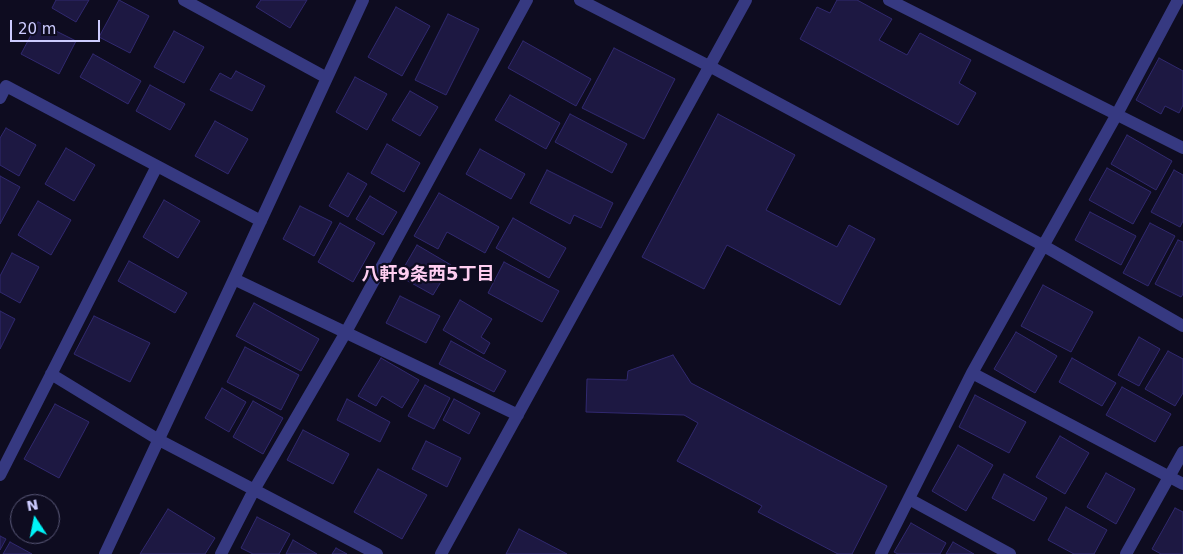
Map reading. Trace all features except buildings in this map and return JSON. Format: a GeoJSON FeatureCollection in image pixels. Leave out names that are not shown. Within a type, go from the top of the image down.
{"type":"FeatureCollection","features":[{"type":"Feature","properties":{"kind":"street"},"geometry":{"type":"LineString","coordinates":[[184,0],[327,78]]}},
{"type":"Feature","properties":{"kind":"street"},"geometry":{"type":"LineString","coordinates":[[105,554],[363,0]]}},
{"type":"Feature","properties":{"kind":"street"},"geometry":{"type":"LineString","coordinates":[[221,554],[254,490],[346,332],[527,0]]}},
{"type":"Feature","properties":{"kind":"street"},"geometry":{"type":"LineString","coordinates":[[580,0],[711,67],[1044,246],[1183,326]]}},
{"type":"Feature","properties":{"kind":"street"},"geometry":{"type":"LineString","coordinates":[[441,554],[711,67],[746,0]]}},
{"type":"Feature","properties":{"kind":"street"},"geometry":{"type":"LineString","coordinates":[[889,0],[1183,148]]}},
{"type":"Feature","properties":{"kind":"street"},"geometry":{"type":"LineString","coordinates":[[880,554],[972,373],[1117,114],[1178,0]]}},
{"type":"Feature","properties":{"kind":"street"},"geometry":{"type":"LineString","coordinates":[[0,98],[6,86],[261,221]]}},
{"type":"Feature","properties":{"kind":"street"},"geometry":{"type":"LineString","coordinates":[[0,475],[157,166]]}},
{"type":"Feature","properties":{"kind":"street"},"geometry":{"type":"LineString","coordinates":[[234,279],[518,414]]}},
{"type":"Feature","properties":{"kind":"street"},"geometry":{"type":"LineString","coordinates":[[972,373],[1183,484]]}},
{"type":"Feature","properties":{"kind":"street"},"geometry":{"type":"LineString","coordinates":[[51,374],[159,440],[377,554]]}},
{"type":"Feature","properties":{"kind":"street"},"geometry":{"type":"LineString","coordinates":[[1126,554],[1183,452]]}},
{"type":"Feature","properties":{"kind":"street"},"geometry":{"type":"LineString","coordinates":[[909,500],[1010,554]]}},
{"type":"Feature","properties":{"kind":"district","name":"八軒9条西5丁目"},"geometry":{"type":"Point","coordinates":[428,275]}}]}
